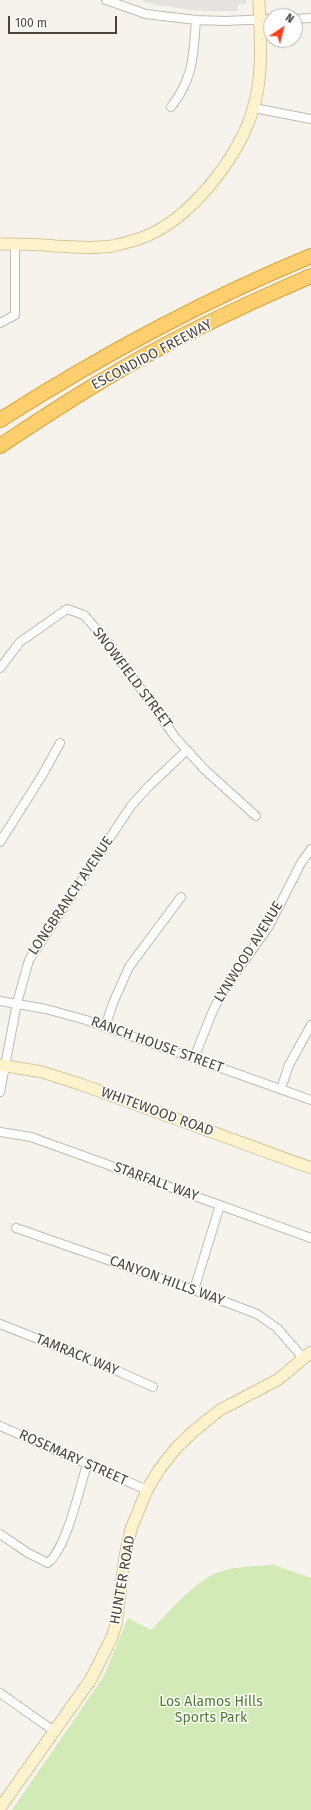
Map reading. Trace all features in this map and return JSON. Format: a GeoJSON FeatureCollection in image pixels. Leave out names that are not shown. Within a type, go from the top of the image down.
{"type":"FeatureCollection","features":[{"type":"Feature","properties":{"kind":"highway"},"geometry":{"type":"LineString","coordinates":[[272,272],[311,249]]}},
{"type":"Feature","properties":{"kind":"highway","name":"ESCONDIDO FREEWAY"},"geometry":{"type":"LineString","coordinates":[[0,420],[134,340],[272,272],[311,256]]}},
{"type":"Feature","properties":{"kind":"highway","name":"ESCONDIDO FREEWAY"},"geometry":{"type":"LineString","coordinates":[[0,446],[100,381],[142,358],[267,295],[311,276]]}},
{"type":"Feature","properties":{"kind":"street"},"geometry":{"type":"LineString","coordinates":[[106,0],[146,14],[196,20],[225,21],[263,19]]}},
{"type":"Feature","properties":{"kind":"street"},"geometry":{"type":"LineString","coordinates":[[0,244],[100,248],[126,243],[156,232],[180,215],[217,175],[239,143],[254,108],[260,68],[259,0]]}},
{"type":"Feature","properties":{"kind":"street"},"geometry":{"type":"LineString","coordinates":[[171,107],[183,92],[190,75],[196,20]]}},
{"type":"Feature","properties":{"kind":"street"},"geometry":{"type":"LineString","coordinates":[[254,108],[311,119]]}},
{"type":"Feature","properties":{"kind":"street"},"geometry":{"type":"LineString","coordinates":[[0,323],[15,315],[15,244]]}},
{"type":"Feature","properties":{"kind":"street","name":"SNOWFIELD STREET"},"geometry":{"type":"LineString","coordinates":[[0,668],[20,642],[67,609],[84,615],[106,640],[175,737],[204,769],[256,816]]}},
{"type":"Feature","properties":{"kind":"street"},"geometry":{"type":"LineString","coordinates":[[0,842],[43,774],[60,743]]}},
{"type":"Feature","properties":{"kind":"street","name":"LONGBRANCH AVENUE"},"geometry":{"type":"LineString","coordinates":[[0,1092],[2,1065],[29,960],[131,806],[148,787],[187,750]]}},
{"type":"Feature","properties":{"kind":"street","name":"LYNWOOD AVENUE"},"geometry":{"type":"LineString","coordinates":[[194,1058],[222,992],[269,926],[301,863],[311,849]]}},
{"type":"Feature","properties":{"kind":"street"},"geometry":{"type":"LineString","coordinates":[[105,1027],[113,1003],[129,967],[182,897]]}},
{"type":"Feature","properties":{"kind":"street","name":"RANCH HOUSE STREET"},"geometry":{"type":"LineString","coordinates":[[0,1000],[66,1014],[311,1100]]}},
{"type":"Feature","properties":{"kind":"street"},"geometry":{"type":"LineString","coordinates":[[281,1089],[289,1065],[311,1026]]}},
{"type":"Feature","properties":{"kind":"street","name":"WHITEWOOD ROAD"},"geometry":{"type":"LineString","coordinates":[[2,1065],[42,1072],[80,1084],[311,1168]]}},
{"type":"Feature","properties":{"kind":"street","name":"STARFALL WAY"},"geometry":{"type":"LineString","coordinates":[[0,1132],[31,1137],[311,1238]]}},
{"type":"Feature","properties":{"kind":"street"},"geometry":{"type":"LineString","coordinates":[[194,1290],[220,1205]]}},
{"type":"Feature","properties":{"kind":"street","name":"CANYON HILLS WAY"},"geometry":{"type":"LineString","coordinates":[[16,1228],[194,1290],[257,1314],[277,1328],[307,1355]]}},
{"type":"Feature","properties":{"kind":"street","name":"TAMRACK WAY"},"geometry":{"type":"LineString","coordinates":[[0,1324],[109,1367],[153,1387]]}},
{"type":"Feature","properties":{"kind":"street","name":"HUNTER ROAD"},"geometry":{"type":"LineString","coordinates":[[0,1808],[91,1679],[112,1637],[116,1624],[131,1529],[147,1490],[159,1470],[176,1448],[195,1430],[220,1410],[279,1379],[307,1355]]}},
{"type":"Feature","properties":{"kind":"street","name":"ROSEMARY STREET"},"geometry":{"type":"LineString","coordinates":[[0,1426],[147,1490]]}},
{"type":"Feature","properties":{"kind":"street"},"geometry":{"type":"LineString","coordinates":[[0,1534],[28,1553],[48,1563],[56,1556],[64,1538],[87,1464]]}},
{"type":"Feature","properties":{"kind":"street"},"geometry":{"type":"LineString","coordinates":[[0,1693],[54,1730]]}},
{"type":"Feature","properties":{"kind":"green space","name":"Los Alamos Hills Sports Park"},"geometry":{"type":"Polygon","coordinates":[[[274,1565],[311,1578],[311,1810],[12,1810],[104,1676],[128,1618],[151,1630],[189,1591],[216,1573],[237,1568],[274,1565]]]}},
{"type":"Feature","properties":{"kind":"shaded area"},"geometry":{"type":"Polygon","coordinates":[[[143,0],[246,0],[246,4],[238,5],[238,11],[198,11],[156,5],[143,2],[143,0]]]}}]}
